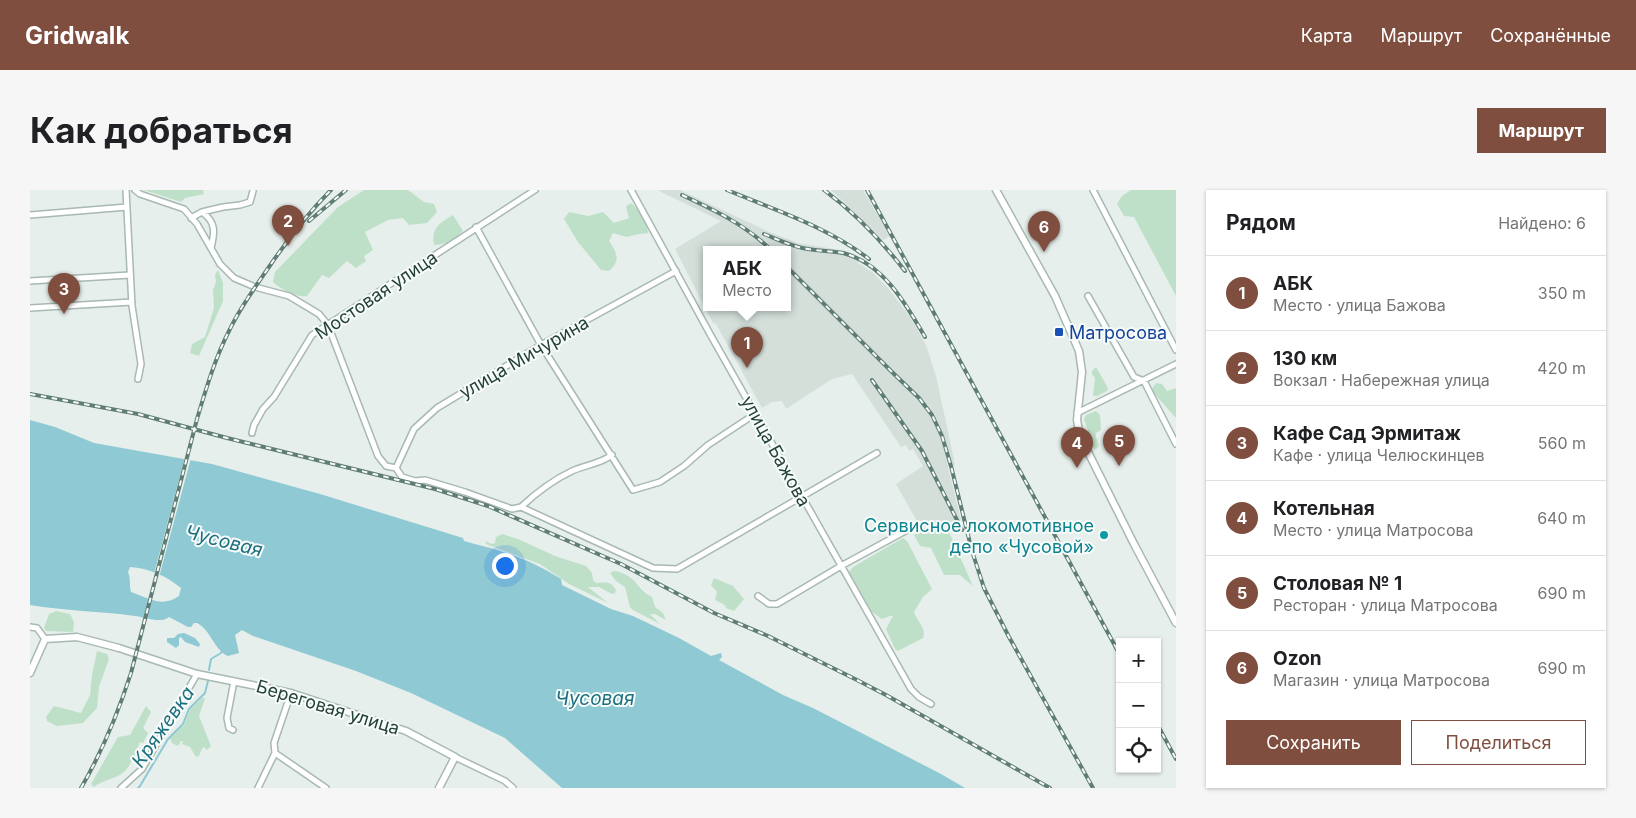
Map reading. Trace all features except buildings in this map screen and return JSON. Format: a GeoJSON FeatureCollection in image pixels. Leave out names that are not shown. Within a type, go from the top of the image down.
{"type":"FeatureCollection","features":[{"type":"Feature","properties":{"kind":"street"},"geometry":{"type":"LineString","coordinates":[[126,190],[132,302],[141,364],[138,379]]}},
{"type":"Feature","properties":{"kind":"street"},"geometry":{"type":"LineString","coordinates":[[135,190],[140,194],[184,209],[220,264],[234,278],[255,287],[289,296],[319,314],[328,325],[378,456],[386,466],[396,468],[402,477],[416,481],[425,480],[512,509],[521,507],[543,488],[568,474],[580,468],[604,461],[612,455]]}},
{"type":"Feature","properties":{"kind":"street","name":"Мостовая улица"},"geometry":{"type":"LineString","coordinates":[[252,433],[254,425],[263,409],[274,397],[312,335],[535,190]]}},
{"type":"Feature","properties":{"kind":"street","name":"улица Бажова"},"geometry":{"type":"LineString","coordinates":[[631,190],[911,689],[918,697],[930,704]]}},
{"type":"Feature","properties":{"kind":"street"},"geometry":{"type":"LineString","coordinates":[[996,190],[1055,296],[1079,351],[1082,372],[1077,413],[1078,431],[1176,623]]}},
{"type":"Feature","properties":{"kind":"street"},"geometry":{"type":"LineString","coordinates":[[1093,190],[1176,350]]}},
{"type":"Feature","properties":{"kind":"street"},"geometry":{"type":"LineString","coordinates":[[191,218],[202,212],[223,206],[240,205],[250,202],[254,191]]}},
{"type":"Feature","properties":{"kind":"street"},"geometry":{"type":"LineString","coordinates":[[30,215],[127,207]]}},
{"type":"Feature","properties":{"kind":"street"},"geometry":{"type":"LineString","coordinates":[[202,212],[210,217],[214,229],[211,248]]}},
{"type":"Feature","properties":{"kind":"street"},"geometry":{"type":"LineString","coordinates":[[476,227],[541,344],[634,490],[660,482],[684,466],[708,445],[755,414]]}},
{"type":"Feature","properties":{"kind":"street","name":"улица Мичурина"},"geometry":{"type":"LineString","coordinates":[[396,468],[414,429],[437,408],[541,344],[676,271]]}},
{"type":"Feature","properties":{"kind":"street"},"geometry":{"type":"LineString","coordinates":[[30,280],[130,275]]}},
{"type":"Feature","properties":{"kind":"street"},"geometry":{"type":"LineString","coordinates":[[1088,296],[1134,377],[1144,381],[1176,444]]}},
{"type":"Feature","properties":{"kind":"street"},"geometry":{"type":"LineString","coordinates":[[30,308],[132,302]]}},
{"type":"Feature","properties":{"kind":"street"},"geometry":{"type":"LineString","coordinates":[[1077,413],[1176,364]]}},
{"type":"Feature","properties":{"kind":"street"},"geometry":{"type":"LineString","coordinates":[[521,507],[653,568],[677,569],[877,453]]}},
{"type":"Feature","properties":{"kind":"street"},"geometry":{"type":"LineString","coordinates":[[758,596],[769,604],[777,604],[907,530]]}},
{"type":"Feature","properties":{"kind":"street"},"geometry":{"type":"LineString","coordinates":[[30,627],[37,628],[45,639],[30,673]]}},
{"type":"Feature","properties":{"kind":"street","name":"Береговая улица"},"geometry":{"type":"LineString","coordinates":[[45,639],[77,637],[119,648],[197,674],[290,692],[406,731],[505,781],[513,788]]}},
{"type":"Feature","properties":{"kind":"street"},"geometry":{"type":"LineString","coordinates":[[121,788],[142,769],[197,674]]}},
{"type":"Feature","properties":{"kind":"street"},"geometry":{"type":"LineString","coordinates":[[233,730],[229,728],[227,718],[234,681]]}},
{"type":"Feature","properties":{"kind":"street"},"geometry":{"type":"LineString","coordinates":[[258,788],[275,754],[274,743],[290,692]]}},
{"type":"Feature","properties":{"kind":"street"},"geometry":{"type":"LineString","coordinates":[[275,754],[326,788]]}},
{"type":"Feature","properties":{"kind":"street"},"geometry":{"type":"LineString","coordinates":[[439,788],[455,756]]}},
{"type":"Feature","properties":{"kind":"shaded area"},"geometry":{"type":"Polygon","coordinates":[[[680,190],[767,231],[798,243],[846,251],[860,257],[858,263],[872,272],[888,288],[910,317],[926,345],[936,376],[955,465],[948,467],[961,520],[946,526],[917,521],[896,484],[923,466],[913,449],[909,451],[906,445],[901,447],[852,374],[832,379],[786,409],[782,401],[772,402],[762,408],[716,324],[713,323],[707,311],[791,311],[791,246],[703,246],[703,304],[675,249],[721,221],[659,191],[680,190]]]}},
{"type":"Feature","properties":{"kind":"shaded area"},"geometry":{"type":"Polygon","coordinates":[[[831,190],[863,190],[890,236],[883,240],[831,190]]]}},
{"type":"Feature","properties":{"kind":"green space"},"geometry":{"type":"Polygon","coordinates":[[[144,190],[203,190],[204,194],[185,198],[181,202],[144,190]]]}},
{"type":"Feature","properties":{"kind":"green space"},"geometry":{"type":"Polygon","coordinates":[[[364,190],[408,190],[424,202],[434,204],[437,212],[427,223],[409,225],[403,218],[388,220],[365,232],[373,250],[364,256],[366,261],[356,268],[347,261],[329,278],[322,275],[307,296],[284,290],[273,282],[275,272],[338,207],[364,190]]]}},
{"type":"Feature","properties":{"kind":"green space"},"geometry":{"type":"Polygon","coordinates":[[[1131,190],[1176,190],[1176,296],[1134,217],[1124,216],[1117,204],[1122,196],[1131,190]]]}},
{"type":"Feature","properties":{"kind":"green space"},"geometry":{"type":"Polygon","coordinates":[[[631,203],[642,217],[648,233],[626,237],[613,233],[609,241],[616,253],[615,264],[609,271],[601,270],[578,242],[564,219],[569,212],[588,216],[603,212],[614,223],[629,218],[626,206],[631,203]]]}},
{"type":"Feature","properties":{"kind":"green space"},"geometry":{"type":"Polygon","coordinates":[[[453,215],[463,231],[450,241],[434,245],[435,230],[440,223],[453,215]]]}},
{"type":"Feature","properties":{"kind":"green space"},"geometry":{"type":"Polygon","coordinates":[[[218,270],[223,283],[223,301],[199,356],[190,353],[192,344],[205,337],[214,308],[213,290],[216,282],[215,275],[218,270]]]}},
{"type":"Feature","properties":{"kind":"green space"},"geometry":{"type":"Polygon","coordinates":[[[1096,367],[1108,388],[1107,391],[1093,396],[1095,378],[1092,371],[1096,367]]]}},
{"type":"Feature","properties":{"kind":"green space"},"geometry":{"type":"Polygon","coordinates":[[[1156,383],[1162,384],[1167,391],[1176,388],[1176,417],[1151,390],[1156,383]]]}},
{"type":"Feature","properties":{"kind":"green space"},"geometry":{"type":"Polygon","coordinates":[[[1096,411],[1100,415],[1101,430],[1096,433],[1099,446],[1094,449],[1084,419],[1086,415],[1096,411]]]}},
{"type":"Feature","properties":{"kind":"green space"},"geometry":{"type":"Polygon","coordinates":[[[929,527],[949,532],[973,586],[960,575],[944,575],[931,548],[920,546],[914,535],[920,529],[929,527]]]}},
{"type":"Feature","properties":{"kind":"green space"},"geometry":{"type":"Polygon","coordinates":[[[502,534],[518,539],[555,556],[586,566],[592,573],[593,580],[596,583],[609,583],[616,590],[615,593],[612,594],[599,587],[588,587],[608,603],[569,584],[540,564],[486,544],[485,541],[492,544],[495,543],[496,537],[502,534]]]}},
{"type":"Feature","properties":{"kind":"green space"},"geometry":{"type":"Polygon","coordinates":[[[903,538],[907,541],[932,589],[923,597],[914,612],[923,628],[923,638],[898,651],[895,649],[886,629],[893,616],[882,619],[872,612],[849,572],[853,567],[903,538]]]}},
{"type":"Feature","properties":{"kind":"green space"},"geometry":{"type":"Polygon","coordinates":[[[614,571],[628,576],[646,594],[652,597],[655,607],[663,613],[666,620],[655,614],[650,614],[660,624],[633,610],[630,607],[625,587],[616,581],[610,573],[614,571]]]}},
{"type":"Feature","properties":{"kind":"green space"},"geometry":{"type":"Polygon","coordinates":[[[714,578],[733,586],[744,599],[734,611],[715,600],[717,592],[711,585],[714,578]]]}},
{"type":"Feature","properties":{"kind":"green space"},"geometry":{"type":"Polygon","coordinates":[[[56,611],[70,614],[74,622],[73,632],[46,631],[44,628],[49,614],[56,611]]]}},
{"type":"Feature","properties":{"kind":"green space"},"geometry":{"type":"Polygon","coordinates":[[[97,651],[107,654],[109,659],[99,687],[97,708],[83,723],[57,726],[47,721],[46,717],[54,706],[81,713],[90,695],[97,651]]]}},
{"type":"Feature","properties":{"kind":"green space"},"geometry":{"type":"Polygon","coordinates":[[[202,698],[205,698],[199,716],[211,746],[207,750],[204,747],[199,756],[196,757],[190,747],[182,744],[183,741],[178,746],[172,743],[170,738],[184,725],[190,710],[202,698]]]}},
{"type":"Feature","properties":{"kind":"green space"},"geometry":{"type":"Polygon","coordinates":[[[146,706],[151,712],[143,728],[148,733],[143,743],[140,742],[129,766],[122,774],[94,787],[91,784],[118,737],[130,735],[146,706]]]}},
{"type":"Feature","properties":{"kind":"water","name":"Чусовая"},"geometry":{"type":"Polygon","coordinates":[[[30,420],[55,427],[94,443],[212,464],[320,494],[518,557],[561,579],[562,585],[611,609],[633,616],[711,656],[721,653],[722,657],[719,660],[783,695],[813,708],[965,788],[562,788],[505,738],[411,693],[356,671],[253,636],[242,630],[235,635],[239,653],[228,656],[219,649],[206,630],[197,623],[188,627],[169,617],[157,620],[122,614],[30,605],[30,420]],[[130,567],[128,572],[131,592],[161,602],[173,600],[179,596],[181,588],[163,576],[144,569],[130,567]]]}},
{"type":"Feature","properties":{"kind":"water"},"geometry":{"type":"Polygon","coordinates":[[[184,633],[195,638],[200,644],[199,647],[185,642],[181,637],[176,648],[167,642],[167,638],[174,638],[178,634],[184,633]]]}},
{"type":"Feature","properties":{"kind":"pier"},"geometry":{"type":"Polygon","coordinates":[[[185,457],[191,458],[159,577],[154,574],[185,457]]]}},
{"type":"Feature","properties":{"kind":"waterway","name":"Кряжевка"},"geometry":{"type":"LineString","coordinates":[[209,670],[211,659],[222,651]]}},
{"type":"Feature","properties":{"kind":"waterway","name":"Кряжевка"},"geometry":{"type":"LineString","coordinates":[[138,788],[168,739],[183,724],[189,709],[205,693],[208,681]]}},
{"type":"Feature","properties":{"kind":"railway"},"geometry":{"type":"LineString","coordinates":[[81,788],[109,732],[131,673],[197,419],[220,351],[239,312],[271,264],[299,226],[331,190]]}},
{"type":"Feature","properties":{"kind":"railway"},"geometry":{"type":"LineString","coordinates":[[309,221],[346,190]]}},
{"type":"Feature","properties":{"kind":"railway"},"geometry":{"type":"LineString","coordinates":[[727,190],[819,228],[869,259]]}},
{"type":"Feature","properties":{"kind":"railway"},"geometry":{"type":"LineString","coordinates":[[824,190],[867,228],[887,248],[905,271]]}},
{"type":"Feature","properties":{"kind":"railway"},"geometry":{"type":"LineString","coordinates":[[867,190],[1116,648]]}},
{"type":"Feature","properties":{"kind":"railway"},"geometry":{"type":"LineString","coordinates":[[682,195],[739,225],[767,246]]}},
{"type":"Feature","properties":{"kind":"railway"},"geometry":{"type":"LineString","coordinates":[[764,234],[802,248],[843,253],[857,258],[870,266],[892,286],[910,311],[925,337]]}},
{"type":"Feature","properties":{"kind":"railway"},"geometry":{"type":"LineString","coordinates":[[791,271],[919,398],[932,415],[942,436],[972,551],[984,588],[1093,788]]}},
{"type":"Feature","properties":{"kind":"railway"},"geometry":{"type":"LineString","coordinates":[[872,380],[922,451],[962,530]]}},
{"type":"Feature","properties":{"kind":"railway"},"geometry":{"type":"LineString","coordinates":[[30,394],[138,414],[435,489],[488,506],[621,564],[714,613],[768,636],[855,679],[1050,788]]}},
{"type":"Feature","properties":{"kind":"railway"},"geometry":{"type":"LineString","coordinates":[[1159,728],[1176,759]]}},
{"type":"Feature","properties":{"kind":"place","name":"130 км"},"geometry":{"type":"Point","coordinates":[288,246]}},
{"type":"Feature","properties":{"kind":"place","name":"Ozon"},"geometry":{"type":"Point","coordinates":[1044,252]}},
{"type":"Feature","properties":{"kind":"place","name":"Кафе Сад Эрмитаж"},"geometry":{"type":"Point","coordinates":[64,314]}},
{"type":"Feature","properties":{"kind":"place","name":"Матросова"},"geometry":{"type":"Point","coordinates":[1059,332]}},
{"type":"Feature","properties":{"kind":"place","name":"АБК"},"geometry":{"type":"Point","coordinates":[747,368]}},
{"type":"Feature","properties":{"kind":"place","name":"Столовая № 1"},"geometry":{"type":"Point","coordinates":[1119,466]}},
{"type":"Feature","properties":{"kind":"place","name":"Котельная"},"geometry":{"type":"Point","coordinates":[1077,468]}},
{"type":"Feature","properties":{"kind":"place","name":"Сервисное локомотивное депо «Чусовой»"},"geometry":{"type":"Point","coordinates":[1104,535]}}]}
